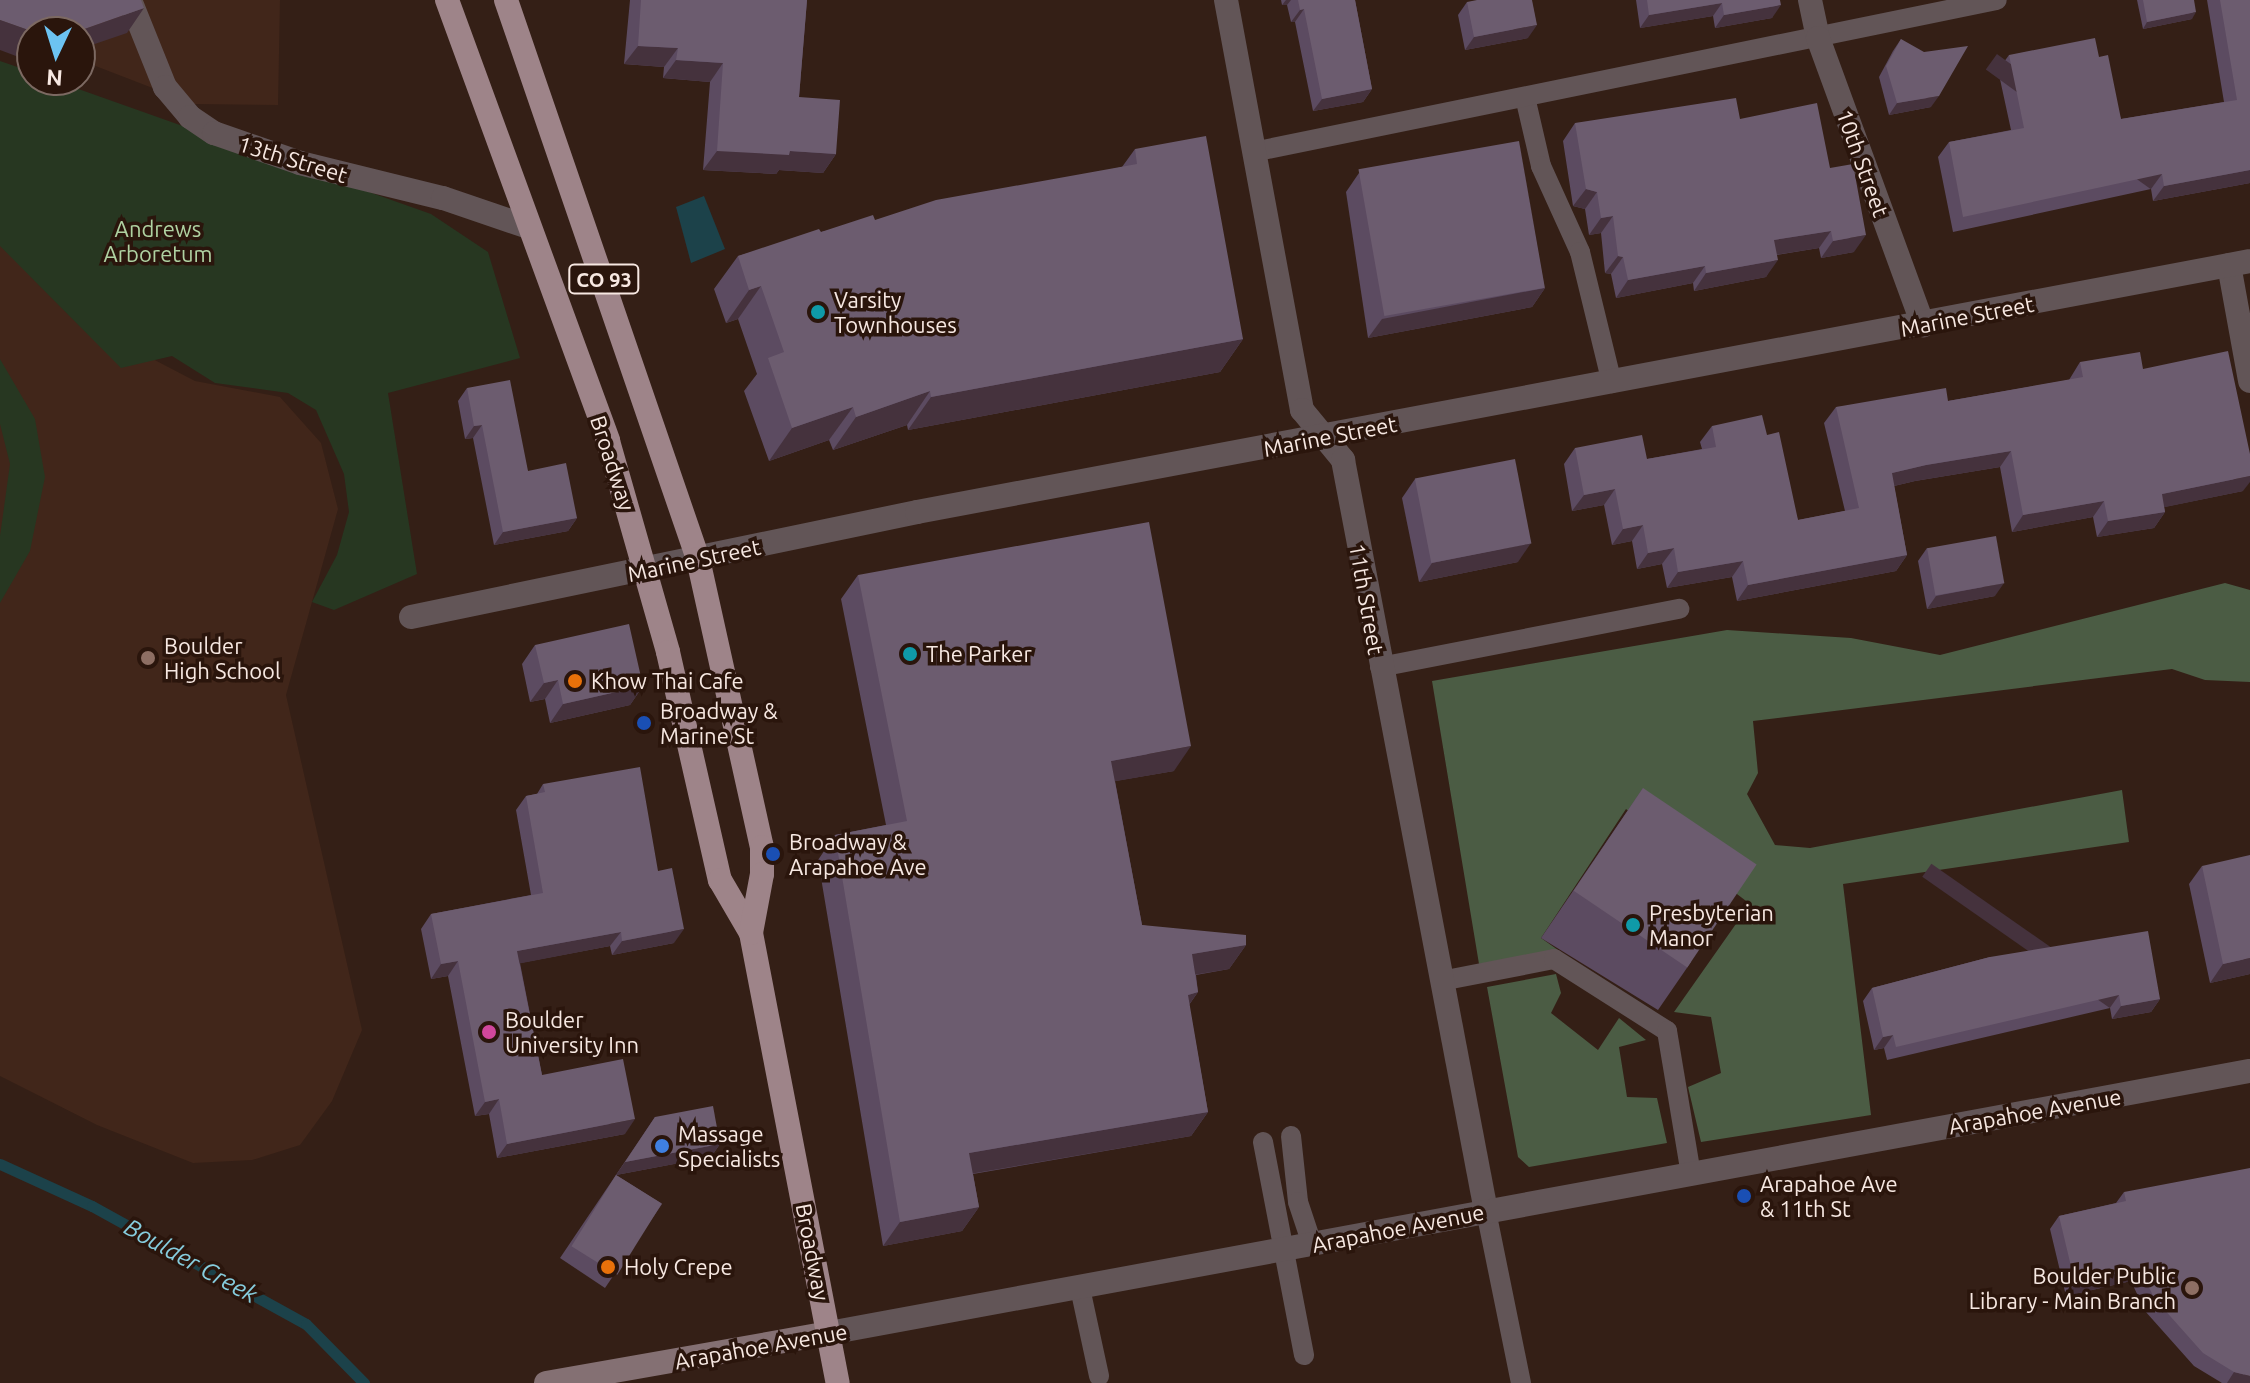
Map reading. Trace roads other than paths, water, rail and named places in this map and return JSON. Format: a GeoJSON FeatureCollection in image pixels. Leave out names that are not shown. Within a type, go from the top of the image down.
{"type":"FeatureCollection","features":[{"type":"Feature","properties":{"kind":"main road","name":"Broadway"},"geometry":{"type":"LineString","coordinates":[[447,0],[608,441],[645,570],[720,880],[751,933],[838,1383]]}},
{"type":"Feature","properties":{"kind":"main road","name":"Broadway"},"geometry":{"type":"LineString","coordinates":[[506,0],[698,559],[762,847],[762,874],[751,933]]}},
{"type":"Feature","properties":{"kind":"main road","name":"Arapahoe Avenue"},"geometry":{"type":"LineString","coordinates":[[546,1383],[829,1333]]}},
{"type":"Feature","properties":{"kind":"street","name":"13th Street"},"geometry":{"type":"LineString","coordinates":[[130,0],[152,65],[190,117],[239,145],[443,198],[528,227]]}},
{"type":"Feature","properties":{"kind":"street","name":"11th Street"},"geometry":{"type":"LineString","coordinates":[[1226,0],[1302,410],[1343,460],[1486,1211]]}},
{"type":"Feature","properties":{"kind":"street","name":"10th Street"},"geometry":{"type":"LineString","coordinates":[[1810,0],[1818,38],[1923,325]]}},
{"type":"Feature","properties":{"kind":"street","name":"Marine Street"},"geometry":{"type":"LineString","coordinates":[[411,617],[917,512],[2240,263]]}},
{"type":"Feature","properties":{"kind":"street"},"geometry":{"type":"LineString","coordinates":[[2240,263],[2250,381]]}},
{"type":"Feature","properties":{"kind":"street","name":"Arapahoe Avenue"},"geometry":{"type":"LineString","coordinates":[[829,1333],[2250,1071]]}},
{"type":"Feature","properties":{"kind":"lane"},"geometry":{"type":"LineString","coordinates":[[1253,152],[1997,0]]}},
{"type":"Feature","properties":{"kind":"lane"},"geometry":{"type":"LineString","coordinates":[[1525,97],[1541,166],[1580,252],[1612,383]]}},
{"type":"Feature","properties":{"kind":"lane"},"geometry":{"type":"LineString","coordinates":[[1380,667],[1679,609]]}},
{"type":"Feature","properties":{"kind":"lane"},"geometry":{"type":"LineString","coordinates":[[1441,981],[1554,959],[1667,1031],[1691,1174]]}},
{"type":"Feature","properties":{"kind":"lane"},"geometry":{"type":"LineString","coordinates":[[1291,1136],[1298,1202],[1312,1244]]}},
{"type":"Feature","properties":{"kind":"lane"},"geometry":{"type":"LineString","coordinates":[[1263,1142],[1304,1355]]}},
{"type":"Feature","properties":{"kind":"lane"},"geometry":{"type":"LineString","coordinates":[[1486,1211],[1521,1383]]}},
{"type":"Feature","properties":{"kind":"lane"},"geometry":{"type":"LineString","coordinates":[[1080,1288],[1099,1376]]}},
{"type":"Feature","properties":{"kind":"water"},"geometry":{"type":"Polygon","coordinates":[[[704,196],[725,249],[691,263],[676,207],[704,196]]]}},
{"type":"Feature","properties":{"kind":"waterway","name":"Boulder Creek"},"geometry":{"type":"LineString","coordinates":[[0,1164],[92,1206],[306,1324],[364,1383]]}},
{"type":"Feature","properties":{"kind":"place","name":"Varsity Townhouses"},"geometry":{"type":"Point","coordinates":[818,312]}},
{"type":"Feature","properties":{"kind":"place","name":"The Parker"},"geometry":{"type":"Point","coordinates":[910,654]}},
{"type":"Feature","properties":{"kind":"place","name":"Boulder High School"},"geometry":{"type":"Point","coordinates":[148,658]}},
{"type":"Feature","properties":{"kind":"place","name":"Khow Thai Cafe"},"geometry":{"type":"Point","coordinates":[575,681]}},
{"type":"Feature","properties":{"kind":"place","name":"Broadway & Marine St"},"geometry":{"type":"Point","coordinates":[644,723]}},
{"type":"Feature","properties":{"kind":"place","name":"Broadway & Arapahoe Ave"},"geometry":{"type":"Point","coordinates":[773,854]}},
{"type":"Feature","properties":{"kind":"place","name":"Presbyterian Manor"},"geometry":{"type":"Point","coordinates":[1633,925]}},
{"type":"Feature","properties":{"kind":"place","name":"Boulder University Inn"},"geometry":{"type":"Point","coordinates":[489,1032]}},
{"type":"Feature","properties":{"kind":"place","name":"Massage Specialists"},"geometry":{"type":"Point","coordinates":[662,1146]}},
{"type":"Feature","properties":{"kind":"place","name":"Arapahoe Ave & 11th St"},"geometry":{"type":"Point","coordinates":[1744,1196]}},
{"type":"Feature","properties":{"kind":"place","name":"Holy Crepe"},"geometry":{"type":"Point","coordinates":[608,1267]}},
{"type":"Feature","properties":{"kind":"place","name":"Boulder Public Library - Main Branch"},"geometry":{"type":"Point","coordinates":[2192,1288]}},
{"type":"Feature","properties":{"kind":"park label","name":"Andrews Arboretum"},"geometry":{"type":"Point","coordinates":[158,240]}}]}
